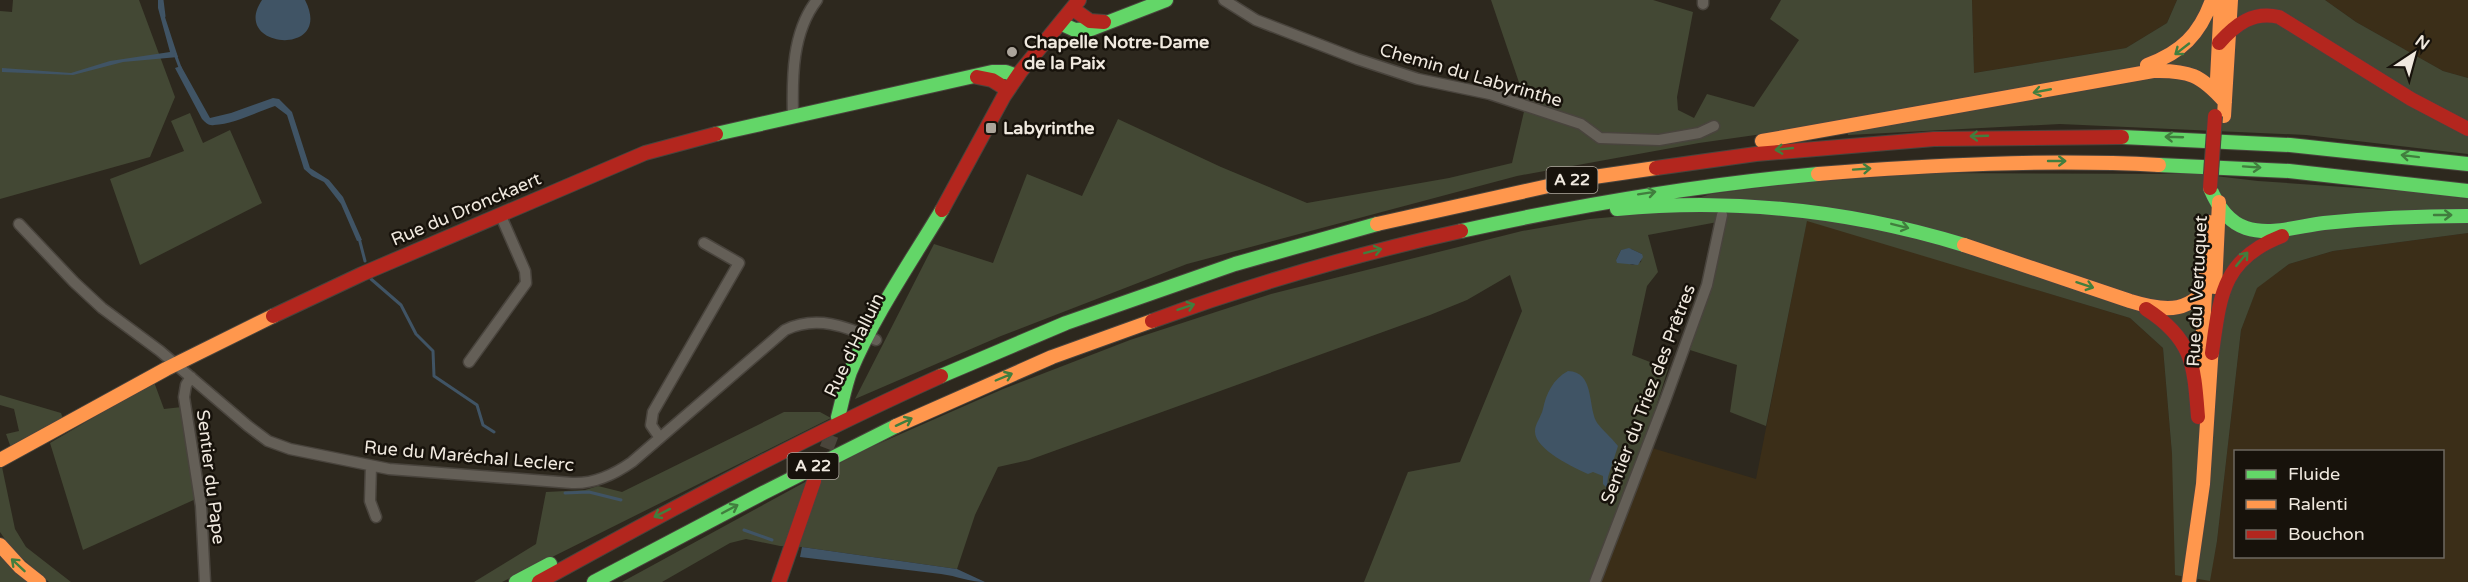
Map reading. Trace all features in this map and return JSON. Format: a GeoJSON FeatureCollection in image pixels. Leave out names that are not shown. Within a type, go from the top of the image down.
{"type":"FeatureCollection","features":[{"type":"Feature","properties":{"kind":"main road"},"geometry":{"type":"LineString","coordinates":[[1062,24],[1071,29],[1084,31],[1166,0]]}},
{"type":"Feature","properties":{"kind":"main road"},"geometry":{"type":"LineString","coordinates":[[2100,80],[2151,64],[2181,51],[2199,32],[2212,0]]}},
{"type":"Feature","properties":{"kind":"main road","name":"Rue du Vertuquet"},"geometry":{"type":"LineString","coordinates":[[2181,582],[2199,417],[2205,291],[2215,188],[2220,97],[2221,0]]}},
{"type":"Feature","properties":{"kind":"main road","name":"Rue du Vertuquet"},"geometry":{"type":"LineString","coordinates":[[2220,97],[2231,0]]}},
{"type":"Feature","properties":{"kind":"main road"},"geometry":{"type":"LineString","coordinates":[[2271,2],[2350,60]]}},
{"type":"Feature","properties":{"kind":"main road"},"geometry":{"type":"LineString","coordinates":[[1076,5],[1090,21],[1112,20]]}},
{"type":"Feature","properties":{"kind":"main road","name":"Rue d'Halluin"},"geometry":{"type":"LineString","coordinates":[[872,338],[838,417],[849,376],[1008,90],[1076,5]]}},
{"type":"Feature","properties":{"kind":"main road"},"geometry":{"type":"LineString","coordinates":[[2219,43],[2229,31],[2249,17],[2262,14],[2274,15],[2286,20],[2411,99],[2468,129]]}},
{"type":"Feature","properties":{"kind":"main road","name":"Rue du Dronckaert"},"geometry":{"type":"LineString","coordinates":[[0,460],[175,364],[362,274],[655,149],[758,123],[978,77],[999,70],[1017,76]]}},
{"type":"Feature","properties":{"kind":"main road"},"geometry":{"type":"LineString","coordinates":[[1454,204],[1567,174],[2154,71],[2178,70],[2196,74],[2220,97]]}},
{"type":"Feature","properties":{"kind":"main road"},"geometry":{"type":"LineString","coordinates":[[978,77],[992,80],[1008,90]]}},
{"type":"Feature","properties":{"kind":"main road","name":"A 22"},"geometry":{"type":"LineString","coordinates":[[539,582],[634,528],[840,423],[960,367],[1061,326],[1233,264],[1354,229],[1454,204],[1567,181],[1700,159],[1821,146],[1954,137],[2045,135],[2200,138],[2335,148],[2468,164]]}},
{"type":"Feature","properties":{"kind":"main road","name":"A 22"},"geometry":{"type":"LineString","coordinates":[[594,582],[842,451],[951,400],[1031,366],[1120,330],[1242,289],[1310,268],[1446,232],[1568,207],[1673,189],[1820,172],[1967,163],[2074,161],[2212,165],[2337,174],[2468,190]]}},
{"type":"Feature","properties":{"kind":"main road","name":"Rue du Vertuquet"},"geometry":{"type":"LineString","coordinates":[[2189,582],[2203,484],[2212,353],[2219,206],[2215,188]]}},
{"type":"Feature","properties":{"kind":"main road"},"geometry":{"type":"LineString","coordinates":[[1446,232],[1652,206],[1718,204],[1790,207],[1867,218],[1921,232],[2157,307],[2174,309],[2192,303],[2216,278]]}},
{"type":"Feature","properties":{"kind":"main road"},"geometry":{"type":"LineString","coordinates":[[2219,206],[2235,222],[2252,230],[2410,216],[2468,216]]}},
{"type":"Feature","properties":{"kind":"main road"},"geometry":{"type":"LineString","coordinates":[[2212,353],[2222,293],[2233,269],[2244,256],[2264,241],[2343,222]]}},
{"type":"Feature","properties":{"kind":"main road"},"geometry":{"type":"LineString","coordinates":[[2120,297],[2161,318],[2183,340],[2194,370],[2199,417]]}},
{"type":"Feature","properties":{"kind":"main road"},"geometry":{"type":"LineString","coordinates":[[779,582],[814,481]]}},
{"type":"Feature","properties":{"kind":"main road"},"geometry":{"type":"LineString","coordinates":[[770,582],[787,532],[806,503]]}},
{"type":"Feature","properties":{"kind":"main road"},"geometry":{"type":"LineString","coordinates":[[516,582],[619,529],[634,528]]}},
{"type":"Feature","properties":{"kind":"main road"},"geometry":{"type":"LineString","coordinates":[[0,544],[20,567],[39,582]]}},
{"type":"Feature","properties":{"kind":"street"},"geometry":{"type":"LineString","coordinates":[[794,116],[793,82],[799,36],[808,13],[817,0]]}},
{"type":"Feature","properties":{"kind":"street","name":"Chemin du Labyrinthe"},"geometry":{"type":"LineString","coordinates":[[1224,0],[1256,20],[1357,59],[1418,79],[1490,94],[1581,124],[1600,138],[1659,140],[1699,133],[1714,126]]}},
{"type":"Feature","properties":{"kind":"street"},"geometry":{"type":"LineString","coordinates":[[469,362],[526,283],[525,271],[500,214]]}},
{"type":"Feature","properties":{"kind":"street","name":"Sentier du Triez des Prêtres"},"geometry":{"type":"LineString","coordinates":[[1595,582],[1707,285],[1722,215]]}},
{"type":"Feature","properties":{"kind":"street","name":"Rue du Maréchal Leclerc"},"geometry":{"type":"LineString","coordinates":[[19,224],[93,300],[268,441],[290,449],[371,466],[424,473],[585,483],[626,466],[785,330],[804,323],[824,322],[872,338]]}},
{"type":"Feature","properties":{"kind":"street"},"geometry":{"type":"LineString","coordinates":[[660,438],[651,425],[653,412],[739,263],[704,243]]}},
{"type":"Feature","properties":{"kind":"street","name":"Sentier du Pape"},"geometry":{"type":"LineString","coordinates":[[191,377],[186,385],[184,397],[201,506],[205,582]]}},
{"type":"Feature","properties":{"kind":"street"},"geometry":{"type":"LineString","coordinates":[[371,466],[369,501],[376,517]]}},
{"type":"Feature","properties":{"kind":"shaded area"},"geometry":{"type":"Polygon","coordinates":[[[1972,0],[2177,0],[2167,23],[2126,48],[1974,73],[1972,0]]]}},
{"type":"Feature","properties":{"kind":"shaded area"},"geometry":{"type":"Polygon","coordinates":[[[2325,0],[2468,0],[2468,78],[2443,71],[2356,22],[2325,0]]]}},
{"type":"Feature","properties":{"kind":"shaded area"},"geometry":{"type":"Polygon","coordinates":[[[1807,220],[2130,318],[2163,348],[2172,454],[2209,581],[2217,541],[2241,330],[2257,287],[2289,264],[2333,251],[2468,233],[2468,582],[1601,582],[1635,486],[1652,448],[1756,479],[1807,220]]]}},
{"type":"Feature","properties":{"kind":"green space"},"geometry":{"type":"Polygon","coordinates":[[[13,0],[139,0],[175,97],[150,157],[0,199],[0,11],[12,12],[13,0]]]}},
{"type":"Feature","properties":{"kind":"green space"},"geometry":{"type":"Polygon","coordinates":[[[1491,0],[1653,0],[1693,12],[1677,97],[1678,110],[1694,118],[1707,94],[1754,107],[1799,40],[1770,19],[1781,0],[1972,0],[1974,73],[2126,48],[2167,23],[2177,0],[2325,0],[2356,22],[2443,71],[2468,78],[2468,154],[2306,135],[2060,124],[1848,135],[1846,122],[1699,143],[1517,176],[1187,264],[1001,336],[855,399],[934,244],[993,263],[1027,174],[1082,196],[1118,119],[1221,167],[1307,203],[1449,178],[1512,163],[1526,103],[1491,0]]]}},
{"type":"Feature","properties":{"kind":"green space"},"geometry":{"type":"Polygon","coordinates":[[[190,113],[203,143],[230,130],[262,203],[140,265],[110,179],[184,151],[171,121],[190,113]]]}},
{"type":"Feature","properties":{"kind":"green space"},"geometry":{"type":"Polygon","coordinates":[[[1930,173],[2198,174],[2258,181],[2416,192],[2468,199],[2468,233],[2333,251],[2289,264],[2257,288],[2241,330],[2217,541],[2210,581],[2175,575],[2172,454],[2163,348],[2130,318],[1807,221],[1766,426],[1730,412],[1737,365],[1690,350],[1713,274],[1723,221],[1648,235],[1658,272],[1647,286],[1632,355],[1668,369],[1644,445],[1652,448],[1635,486],[1601,582],[1364,582],[1408,472],[1460,462],[1522,311],[1510,275],[1467,300],[1430,315],[1029,460],[998,467],[975,515],[957,569],[802,547],[780,546],[746,539],[730,543],[662,582],[622,582],[862,451],[1003,389],[1130,340],[1271,294],[1522,231],[1590,219],[1645,214],[1711,194],[1787,184],[1930,173]],[[1631,249],[1621,250],[1616,260],[1633,265],[1641,262],[1642,254],[1631,249]]]}},
{"type":"Feature","properties":{"kind":"green space"},"geometry":{"type":"Polygon","coordinates":[[[154,382],[164,409],[182,407],[198,498],[83,550],[50,443],[154,382]]]}},
{"type":"Feature","properties":{"kind":"green space"},"geometry":{"type":"Polygon","coordinates":[[[0,395],[61,413],[63,419],[11,448],[6,434],[19,431],[14,409],[0,405],[0,395]]]}},
{"type":"Feature","properties":{"kind":"green space"},"geometry":{"type":"Polygon","coordinates":[[[784,412],[820,412],[831,418],[502,582],[474,582],[536,544],[546,492],[585,490],[598,486],[622,492],[784,412]]]}},
{"type":"Feature","properties":{"kind":"green space"},"geometry":{"type":"Polygon","coordinates":[[[2,467],[15,529],[26,547],[71,582],[49,582],[11,548],[0,532],[0,468],[2,467]]]}},
{"type":"Feature","properties":{"kind":"green space"},"geometry":{"type":"Polygon","coordinates":[[[0,551],[32,582],[0,582],[0,551]]]}},
{"type":"Feature","properties":{"kind":"water"},"geometry":{"type":"Polygon","coordinates":[[[158,0],[162,0],[162,8],[178,57],[123,62],[73,75],[2,72],[2,68],[71,73],[110,61],[170,52],[158,0]]]}},
{"type":"Feature","properties":{"kind":"water"},"geometry":{"type":"Polygon","coordinates":[[[262,0],[305,0],[310,19],[306,31],[296,38],[282,40],[269,37],[259,29],[256,16],[262,0]]]}},
{"type":"Feature","properties":{"kind":"water"},"geometry":{"type":"Polygon","coordinates":[[[181,66],[210,118],[273,98],[279,99],[292,112],[310,168],[329,180],[343,197],[362,240],[357,241],[341,204],[324,182],[304,169],[287,115],[275,106],[229,122],[209,125],[202,119],[175,68],[181,66]]]}},
{"type":"Feature","properties":{"kind":"water"},"geometry":{"type":"Polygon","coordinates":[[[1629,248],[1642,254],[1643,257],[1638,265],[1617,263],[1616,260],[1621,250],[1629,248]]]}},
{"type":"Feature","properties":{"kind":"water"},"geometry":{"type":"Polygon","coordinates":[[[1568,371],[1582,377],[1586,383],[1596,421],[1618,446],[1608,477],[1607,488],[1603,484],[1603,476],[1593,472],[1588,474],[1565,463],[1548,451],[1536,438],[1535,428],[1548,392],[1558,378],[1568,371]]]}},
{"type":"Feature","properties":{"kind":"water"},"geometry":{"type":"Polygon","coordinates":[[[802,547],[957,569],[985,582],[941,574],[800,557],[802,547]]]}},
{"type":"Feature","properties":{"kind":"waterway"},"geometry":{"type":"LineString","coordinates":[[162,0],[164,16]]}},
{"type":"Feature","properties":{"kind":"waterway"},"geometry":{"type":"LineString","coordinates":[[175,54],[181,70]]}},
{"type":"Feature","properties":{"kind":"waterway"},"geometry":{"type":"LineString","coordinates":[[359,238],[365,261]]}},
{"type":"Feature","properties":{"kind":"waterway"},"geometry":{"type":"LineString","coordinates":[[371,279],[401,305],[416,334],[433,351],[434,376],[477,405],[483,425],[494,432]]}},
{"type":"Feature","properties":{"kind":"waterway"},"geometry":{"type":"LineString","coordinates":[[565,493],[589,492],[621,500]]}},
{"type":"Feature","properties":{"kind":"waterway"},"geometry":{"type":"LineString","coordinates":[[744,530],[772,540]]}},
{"type":"Feature","properties":{"kind":"tunnel"},"geometry":{"type":"LineString","coordinates":[[819,468],[837,421]]}},
{"type":"Feature","properties":{"kind":"traffic: fast"},"geometry":{"type":"LineString","coordinates":[[1062,24],[1075,30],[1091,29],[1166,0]]}},
{"type":"Feature","properties":{"kind":"traffic: fast"},"geometry":{"type":"LineString","coordinates":[[716,134],[992,72],[1006,72],[1017,76]]}},
{"type":"Feature","properties":{"kind":"traffic: fast"},"geometry":{"type":"LineString","coordinates":[[2122,137],[2290,145],[2468,164]]}},
{"type":"Feature","properties":{"kind":"traffic: fast"},"geometry":{"type":"LineString","coordinates":[[2159,165],[2289,171],[2468,191]]}},
{"type":"Feature","properties":{"kind":"traffic: fast"},"geometry":{"type":"LineString","coordinates":[[1461,231],[1639,197],[1818,174]]}},
{"type":"Feature","properties":{"kind":"traffic: fast"},"geometry":{"type":"LineString","coordinates":[[2210,188],[2220,207],[2234,222],[2246,228],[2265,231],[2378,219],[2468,216]]}},
{"type":"Feature","properties":{"kind":"traffic: fast"},"geometry":{"type":"LineString","coordinates":[[1617,209],[1705,205],[1792,210],[1878,223],[1964,245]]}},
{"type":"Feature","properties":{"kind":"traffic: fast"},"geometry":{"type":"LineString","coordinates":[[838,417],[848,377],[870,330],[942,210]]}},
{"type":"Feature","properties":{"kind":"traffic: fast"},"geometry":{"type":"LineString","coordinates":[[941,376],[1066,323],[1235,264],[1377,224]]}},
{"type":"Feature","properties":{"kind":"traffic: fast"},"geometry":{"type":"LineString","coordinates":[[594,582],[896,426]]}},
{"type":"Feature","properties":{"kind":"traffic: fast"},"geometry":{"type":"LineString","coordinates":[[516,582],[550,564]]}},
{"type":"Feature","properties":{"kind":"traffic: slow"},"geometry":{"type":"LineString","coordinates":[[2147,65],[2170,55],[2188,41],[2202,23],[2212,0]]}},
{"type":"Feature","properties":{"kind":"traffic: slow"},"geometry":{"type":"LineString","coordinates":[[2217,79],[2221,0]]}},
{"type":"Feature","properties":{"kind":"traffic: slow"},"geometry":{"type":"LineString","coordinates":[[2224,116],[2231,0]]}},
{"type":"Feature","properties":{"kind":"traffic: slow"},"geometry":{"type":"LineString","coordinates":[[1762,141],[2153,71],[2185,73],[2194,76],[2209,86],[2225,102]]}},
{"type":"Feature","properties":{"kind":"traffic: slow"},"geometry":{"type":"LineString","coordinates":[[1818,174],[1989,164],[2159,165]]}},
{"type":"Feature","properties":{"kind":"traffic: slow"},"geometry":{"type":"LineString","coordinates":[[1377,224],[1580,179],[1656,168]]}},
{"type":"Feature","properties":{"kind":"traffic: slow"},"geometry":{"type":"LineString","coordinates":[[2215,287],[2219,202]]}},
{"type":"Feature","properties":{"kind":"traffic: slow"},"geometry":{"type":"LineString","coordinates":[[2200,383],[2209,222]]}},
{"type":"Feature","properties":{"kind":"traffic: slow"},"geometry":{"type":"LineString","coordinates":[[1964,245],[2130,301],[2156,307],[2178,307],[2188,304],[2206,290],[2216,278]]}},
{"type":"Feature","properties":{"kind":"traffic: slow"},"geometry":{"type":"LineString","coordinates":[[0,460],[166,369],[273,316]]}},
{"type":"Feature","properties":{"kind":"traffic: slow"},"geometry":{"type":"LineString","coordinates":[[896,426],[1052,357],[1152,321]]}},
{"type":"Feature","properties":{"kind":"traffic: slow"},"geometry":{"type":"LineString","coordinates":[[2189,582],[2203,484],[2212,345]]}},
{"type":"Feature","properties":{"kind":"traffic: slow"},"geometry":{"type":"LineString","coordinates":[[0,545],[20,567],[39,582]]}},
{"type":"Feature","properties":{"kind":"traffic: jam"},"geometry":{"type":"LineString","coordinates":[[942,210],[1004,96],[1021,71],[1079,0]]}},
{"type":"Feature","properties":{"kind":"traffic: jam"},"geometry":{"type":"LineString","coordinates":[[1073,9],[1090,21],[1104,22]]}},
{"type":"Feature","properties":{"kind":"traffic: jam"},"geometry":{"type":"LineString","coordinates":[[2219,43],[2232,30],[2246,21],[2261,16],[2279,17],[2411,99],[2468,129]]}},
{"type":"Feature","properties":{"kind":"traffic: jam"},"geometry":{"type":"LineString","coordinates":[[977,77],[992,80],[1008,90]]}},
{"type":"Feature","properties":{"kind":"traffic: jam"},"geometry":{"type":"LineString","coordinates":[[2210,188],[2215,116]]}},
{"type":"Feature","properties":{"kind":"traffic: jam"},"geometry":{"type":"LineString","coordinates":[[273,316],[362,274],[645,153],[716,134]]}},
{"type":"Feature","properties":{"kind":"traffic: jam"},"geometry":{"type":"LineString","coordinates":[[1656,168],[1756,154],[1934,139],[2122,137]]}},
{"type":"Feature","properties":{"kind":"traffic: jam"},"geometry":{"type":"LineString","coordinates":[[1152,321],[1305,271],[1461,231]]}},
{"type":"Feature","properties":{"kind":"traffic: jam"},"geometry":{"type":"LineString","coordinates":[[2212,353],[2222,297],[2236,268],[2262,245],[2282,236]]}},
{"type":"Feature","properties":{"kind":"traffic: jam"},"geometry":{"type":"LineString","coordinates":[[2146,309],[2173,331],[2188,355],[2195,382],[2198,417]]}},
{"type":"Feature","properties":{"kind":"traffic: jam"},"geometry":{"type":"LineString","coordinates":[[539,582],[738,475],[941,376]]}},
{"type":"Feature","properties":{"kind":"traffic: jam"},"geometry":{"type":"LineString","coordinates":[[779,582],[814,481]]}},
{"type":"Feature","properties":{"kind":"place","name":"Chapelle Notre-Dame de la Paix"},"geometry":{"type":"Point","coordinates":[1012,52]}},
{"type":"Feature","properties":{"kind":"place","name":"Labyrinthe"},"geometry":{"type":"Point","coordinates":[991,128]}}]}
